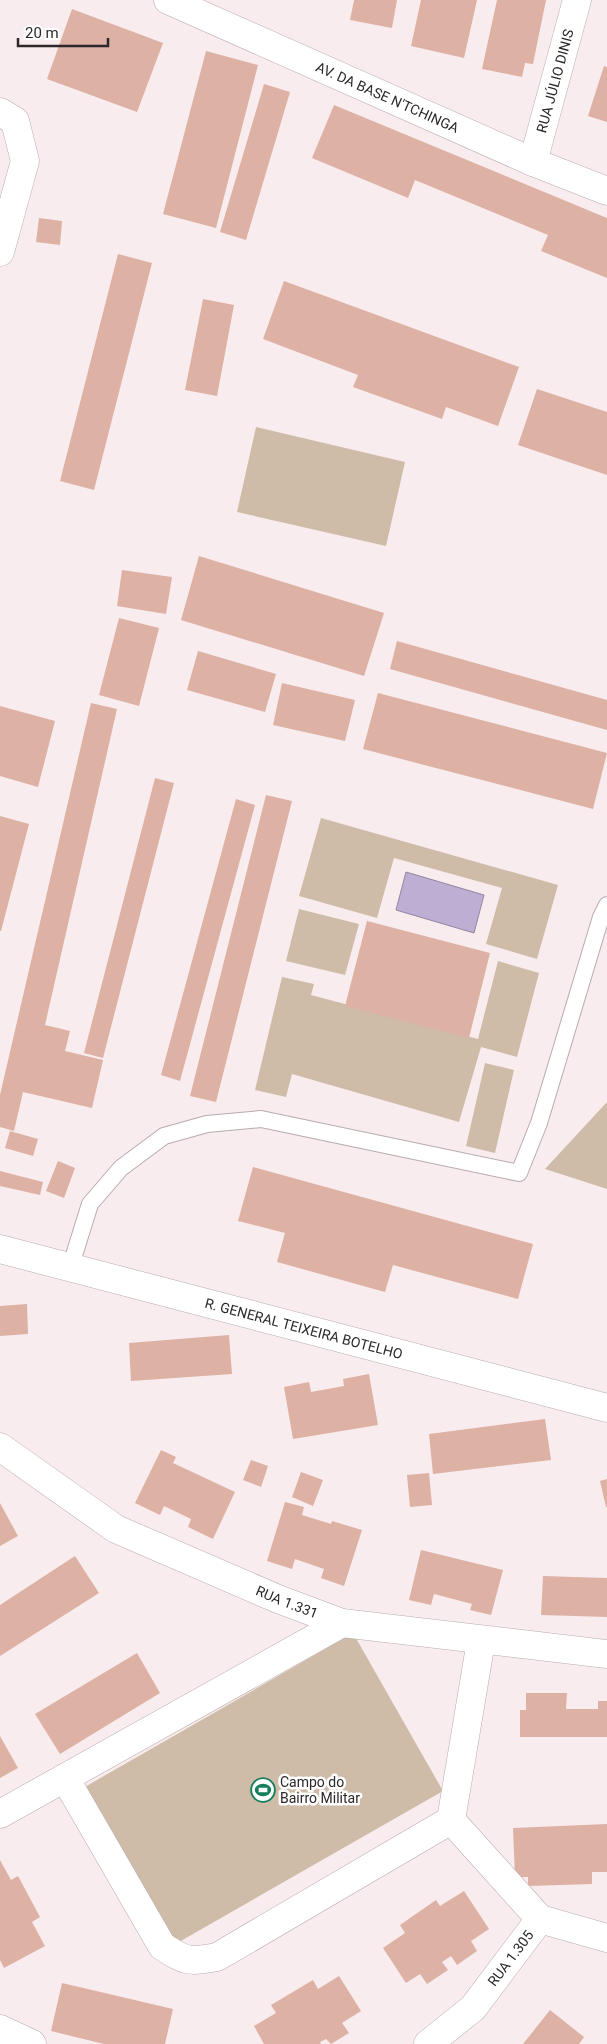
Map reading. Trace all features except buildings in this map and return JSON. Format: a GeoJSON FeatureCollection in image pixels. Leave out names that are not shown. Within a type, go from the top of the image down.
{"type":"FeatureCollection","features":[{"type":"Feature","properties":{"kind":"street","name":"AV. DA BASE N'TCHINGA"},"geometry":{"type":"LineString","coordinates":[[168,0],[533,162],[607,190]]}},
{"type":"Feature","properties":{"kind":"street","name":"RUA JÚLIO DINIS"},"geometry":{"type":"LineString","coordinates":[[533,162],[577,0]]}},
{"type":"Feature","properties":{"kind":"street"},"geometry":{"type":"LineString","coordinates":[[0,112],[15,121],[25,161],[0,252]]}},
{"type":"Feature","properties":{"kind":"street","name":"R. GENERAL TEIXEIRA BOTELHO"},"geometry":{"type":"LineString","coordinates":[[0,1249],[607,1408]]}},
{"type":"Feature","properties":{"kind":"street","name":"RUA 1.331"},"geometry":{"type":"LineString","coordinates":[[0,1447],[116,1529],[278,1599],[342,1623],[607,1654]]}},
{"type":"Feature","properties":{"kind":"street"},"geometry":{"type":"LineString","coordinates":[[0,1814],[342,1623]]}},
{"type":"Feature","properties":{"kind":"street"},"geometry":{"type":"LineString","coordinates":[[451,1820],[481,1640]]}},
{"type":"Feature","properties":{"kind":"street"},"geometry":{"type":"LineString","coordinates":[[65,1778],[162,1946],[183,1959],[200,1960],[217,1957],[451,1820]]}},
{"type":"Feature","properties":{"kind":"street"},"geometry":{"type":"LineString","coordinates":[[451,1820],[540,1919]]}},
{"type":"Feature","properties":{"kind":"street","name":"RUA 1.305"},"geometry":{"type":"LineString","coordinates":[[428,2044],[473,2008],[540,1919],[607,1938]]}},
{"type":"Feature","properties":{"kind":"street"},"geometry":{"type":"LineString","coordinates":[[0,2029],[32,2044]]}},
{"type":"Feature","properties":{"kind":"lane"},"geometry":{"type":"LineString","coordinates":[[70,1268],[90,1204],[121,1168],[164,1136],[207,1124],[261,1119],[519,1173],[539,1123],[601,917],[607,904]]}},
{"type":"Feature","properties":{"kind":"shaded area"},"geometry":{"type":"Polygon","coordinates":[[[256,427],[405,462],[386,546],[237,512],[256,427]]]}},
{"type":"Feature","properties":{"kind":"shaded area"},"geometry":{"type":"Polygon","coordinates":[[[321,818],[558,885],[537,959],[486,944],[502,888],[394,858],[377,918],[299,896],[321,818]]]}},
{"type":"Feature","properties":{"kind":"shaded area"},"geometry":{"type":"Polygon","coordinates":[[[406,872],[484,895],[474,933],[396,910],[406,872]]]}},
{"type":"Feature","properties":{"kind":"shaded area"},"geometry":{"type":"Polygon","coordinates":[[[299,909],[359,924],[345,975],[286,961],[299,909]]]}},
{"type":"Feature","properties":{"kind":"shaded area"},"geometry":{"type":"Polygon","coordinates":[[[498,961],[539,973],[517,1057],[481,1047],[459,1122],[292,1074],[286,1097],[255,1090],[282,977],[314,984],[311,995],[478,1039],[498,961]]]}},
{"type":"Feature","properties":{"kind":"shaded area"},"geometry":{"type":"Polygon","coordinates":[[[485,1063],[514,1070],[495,1153],[466,1146],[485,1063]]]}},
{"type":"Feature","properties":{"kind":"shaded area"},"geometry":{"type":"Polygon","coordinates":[[[607,1102],[607,1189],[545,1169],[607,1102]]]}},
{"type":"Feature","properties":{"kind":"shaded area","name":"Campo do Bairro Militar"},"geometry":{"type":"Polygon","coordinates":[[[353,1633],[443,1791],[172,1946],[83,1788],[353,1633]]]}},
{"type":"Feature","properties":{"kind":"place","name":"Campo do Bairro Militar"},"geometry":{"type":"Point","coordinates":[263,1790]}}]}
